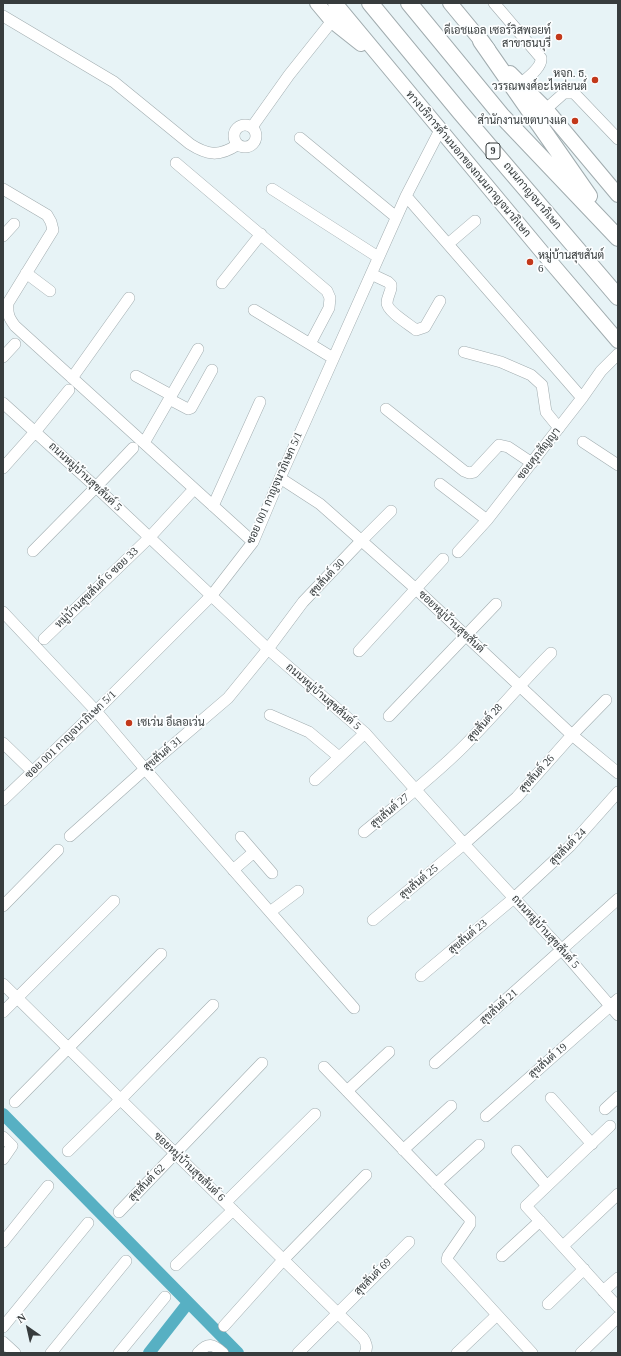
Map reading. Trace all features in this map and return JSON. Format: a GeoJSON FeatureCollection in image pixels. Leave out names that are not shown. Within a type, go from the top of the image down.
{"type":"FeatureCollection","features":[{"type":"Feature","properties":{"kind":"highway","name":"ถนนกาญจนาภิเษก"},"geometry":{"type":"LineString","coordinates":[[370,3],[460,112],[618,297]]}},
{"type":"Feature","properties":{"kind":"highway"},"geometry":{"type":"LineString","coordinates":[[409,3],[502,116],[618,238]]}},
{"type":"Feature","properties":{"kind":"highway"},"geometry":{"type":"LineString","coordinates":[[481,41],[618,238]]}},
{"type":"Feature","properties":{"kind":"main road"},"geometry":{"type":"LineString","coordinates":[[317,3],[332,21],[383,62]]}},
{"type":"Feature","properties":{"kind":"main road","name":"ทางบริการด้านนอกของถนนกาญจนาภิเษก"},"geometry":{"type":"LineString","coordinates":[[335,3],[542,252],[618,340]]}},
{"type":"Feature","properties":{"kind":"main road"},"geometry":{"type":"LineString","coordinates":[[450,3],[481,41],[520,84],[546,109],[613,182],[618,195]]}},
{"type":"Feature","properties":{"kind":"street"},"geometry":{"type":"LineString","coordinates":[[494,3],[541,58],[542,62],[539,66],[520,84]]}},
{"type":"Feature","properties":{"kind":"street"},"geometry":{"type":"LineString","coordinates":[[3,16],[114,82],[184,139],[202,151],[221,153],[231,149],[237,144]]}},
{"type":"Feature","properties":{"kind":"street"},"geometry":{"type":"LineString","coordinates":[[252,127],[332,21]]}},
{"type":"Feature","properties":{"kind":"street"},"geometry":{"type":"LineString","coordinates":[[546,109],[564,93],[574,93],[618,139]]}},
{"type":"Feature","properties":{"kind":"street"},"geometry":{"type":"LineString","coordinates":[[244,125],[252,127],[256,136],[252,145],[244,148],[237,144],[233,138],[238,128],[244,125]]}},
{"type":"Feature","properties":{"kind":"street","name":"ซอย 001 กาญจนาภิเษก 5/1"},"geometry":{"type":"LineString","coordinates":[[3,800],[212,595],[253,542],[370,274],[406,196],[440,130]]}},
{"type":"Feature","properties":{"kind":"street"},"geometry":{"type":"LineString","coordinates":[[300,138],[396,217]]}},
{"type":"Feature","properties":{"kind":"street"},"geometry":{"type":"LineString","coordinates":[[176,163],[327,291],[330,298],[329,308],[310,344]]}},
{"type":"Feature","properties":{"kind":"street"},"geometry":{"type":"LineString","coordinates":[[3,189],[47,215],[53,230],[8,303],[8,317],[72,378],[253,542]]}},
{"type":"Feature","properties":{"kind":"street"},"geometry":{"type":"LineString","coordinates":[[272,190],[378,257]]}},
{"type":"Feature","properties":{"kind":"street"},"geometry":{"type":"LineString","coordinates":[[406,196],[582,398]]}},
{"type":"Feature","properties":{"kind":"street"},"geometry":{"type":"LineString","coordinates":[[448,244],[475,221]]}},
{"type":"Feature","properties":{"kind":"street"},"geometry":{"type":"LineString","coordinates":[[3,236],[14,224]]}},
{"type":"Feature","properties":{"kind":"street"},"geometry":{"type":"LineString","coordinates":[[222,283],[261,234]]}},
{"type":"Feature","properties":{"kind":"street"},"geometry":{"type":"LineString","coordinates":[[26,273],[50,291]]}},
{"type":"Feature","properties":{"kind":"street"},"geometry":{"type":"LineString","coordinates":[[370,274],[391,284],[392,288],[386,301],[387,306],[416,330],[425,327],[440,301]]}},
{"type":"Feature","properties":{"kind":"street"},"geometry":{"type":"LineString","coordinates":[[72,378],[129,298]]}},
{"type":"Feature","properties":{"kind":"street"},"geometry":{"type":"LineString","coordinates":[[254,310],[333,358]]}},
{"type":"Feature","properties":{"kind":"street"},"geometry":{"type":"LineString","coordinates":[[3,357],[15,344]]}},
{"type":"Feature","properties":{"kind":"street"},"geometry":{"type":"LineString","coordinates":[[144,443],[198,349]]}},
{"type":"Feature","properties":{"kind":"street"},"geometry":{"type":"LineString","coordinates":[[464,352],[501,362],[531,375],[542,385],[546,412],[559,428]]}},
{"type":"Feature","properties":{"kind":"street","name":"ซอยศุภสัญญา"},"geometry":{"type":"LineString","coordinates":[[458,552],[487,520],[582,398],[601,371],[618,354]]}},
{"type":"Feature","properties":{"kind":"street"},"geometry":{"type":"LineString","coordinates":[[136,376],[188,409],[191,408],[212,370]]}},
{"type":"Feature","properties":{"kind":"street"},"geometry":{"type":"LineString","coordinates":[[3,468],[69,390]]}},
{"type":"Feature","properties":{"kind":"street"},"geometry":{"type":"LineString","coordinates":[[213,506],[260,402]]}},
{"type":"Feature","properties":{"kind":"street","name":"ถนนหมู่บ้านสุขสันต์ 5"},"geometry":{"type":"LineString","coordinates":[[3,403],[96,487],[268,649],[365,733],[464,844],[562,950],[614,1002],[618,1015]]}},
{"type":"Feature","properties":{"kind":"street"},"geometry":{"type":"LineString","coordinates":[[386,409],[464,472],[474,472],[499,445],[508,447],[532,463]]}},
{"type":"Feature","properties":{"kind":"street"},"geometry":{"type":"LineString","coordinates":[[583,442],[618,464]]}},
{"type":"Feature","properties":{"kind":"street"},"geometry":{"type":"LineString","coordinates":[[33,551],[133,448]]}},
{"type":"Feature","properties":{"kind":"street","name":"ซอยหมู่บ้านสุขสันต์"},"geometry":{"type":"LineString","coordinates":[[280,478],[320,504],[362,540],[519,686],[618,773]]}},
{"type":"Feature","properties":{"kind":"street"},"geometry":{"type":"LineString","coordinates":[[440,484],[487,520]]}},
{"type":"Feature","properties":{"kind":"street","name":"หมู่บ้านสุขสันต์ 6 ซอย 33"},"geometry":{"type":"LineString","coordinates":[[44,639],[149,538],[194,489]]}},
{"type":"Feature","properties":{"kind":"street","name":"สุขสันต์ 30"},"geometry":{"type":"LineString","coordinates":[[268,649],[303,602],[391,511]]}},
{"type":"Feature","properties":{"kind":"street"},"geometry":{"type":"LineString","coordinates":[[359,651],[443,559]]}},
{"type":"Feature","properties":{"kind":"street"},"geometry":{"type":"LineString","coordinates":[[389,716],[496,604]]}},
{"type":"Feature","properties":{"kind":"street"},"geometry":{"type":"LineString","coordinates":[[3,612],[96,710],[145,769],[354,1008]]}},
{"type":"Feature","properties":{"kind":"street","name":"สุขสันต์ 31"},"geometry":{"type":"LineString","coordinates":[[70,836],[228,698],[268,649]]}},
{"type":"Feature","properties":{"kind":"street","name":"สุขสันต์ 28"},"geometry":{"type":"LineString","coordinates":[[416,789],[463,747],[551,653]]}},
{"type":"Feature","properties":{"kind":"street","name":"สุขสันต์ 26"},"geometry":{"type":"LineString","coordinates":[[464,844],[516,797],[572,734],[606,700]]}},
{"type":"Feature","properties":{"kind":"street"},"geometry":{"type":"LineString","coordinates":[[270,714],[308,732],[339,757]]}},
{"type":"Feature","properties":{"kind":"street"},"geometry":{"type":"LineString","coordinates":[[315,780],[365,733]]}},
{"type":"Feature","properties":{"kind":"street"},"geometry":{"type":"LineString","coordinates":[[3,743],[33,772]]}},
{"type":"Feature","properties":{"kind":"street","name":"สุขสันต์ 27"},"geometry":{"type":"LineString","coordinates":[[364,832],[416,789]]}},
{"type":"Feature","properties":{"kind":"street","name":"สุขสันต์ 24"},"geometry":{"type":"LineString","coordinates":[[514,898],[570,846],[618,792]]}},
{"type":"Feature","properties":{"kind":"street"},"geometry":{"type":"LineString","coordinates":[[241,837],[272,872]]}},
{"type":"Feature","properties":{"kind":"street","name":"สุขสันต์ 25"},"geometry":{"type":"LineString","coordinates":[[374,920],[464,844]]}},
{"type":"Feature","properties":{"kind":"street"},"geometry":{"type":"LineString","coordinates":[[3,906],[58,850]]}},
{"type":"Feature","properties":{"kind":"street"},"geometry":{"type":"LineString","coordinates":[[233,870],[254,852]]}},
{"type":"Feature","properties":{"kind":"street"},"geometry":{"type":"LineString","coordinates":[[270,912],[298,891]]}},
{"type":"Feature","properties":{"kind":"street","name":"สุขสันต์ 23"},"geometry":{"type":"LineString","coordinates":[[421,976],[514,898]]}},
{"type":"Feature","properties":{"kind":"street","name":"สุขสันต์ 21"},"geometry":{"type":"LineString","coordinates":[[435,1063],[618,899]]}},
{"type":"Feature","properties":{"kind":"street"},"geometry":{"type":"LineString","coordinates":[[3,1012],[114,901]]}},
{"type":"Feature","properties":{"kind":"street"},"geometry":{"type":"LineString","coordinates":[[15,1102],[161,954]]}},
{"type":"Feature","properties":{"kind":"street","name":"ซอยหมู่บ้านสุขสันต์ 6"},"geometry":{"type":"LineString","coordinates":[[3,984],[363,1338],[366,1346],[365,1353]]}},
{"type":"Feature","properties":{"kind":"street","name":"สุขสันต์ 19"},"geometry":{"type":"LineString","coordinates":[[486,1116],[614,1002]]}},
{"type":"Feature","properties":{"kind":"street"},"geometry":{"type":"LineString","coordinates":[[68,1151],[213,1005]]}},
{"type":"Feature","properties":{"kind":"street"},"geometry":{"type":"LineString","coordinates":[[347,1091],[389,1052]]}},
{"type":"Feature","properties":{"kind":"street","name":"สุขสันต์ 62"},"geometry":{"type":"LineString","coordinates":[[119,1212],[262,1063]]}},
{"type":"Feature","properties":{"kind":"street"},"geometry":{"type":"LineString","coordinates":[[324,1067],[470,1219],[470,1222],[447,1260],[532,1353]]}},
{"type":"Feature","properties":{"kind":"street"},"geometry":{"type":"LineString","coordinates":[[604,1109],[618,1097]]}},
{"type":"Feature","properties":{"kind":"street"},"geometry":{"type":"LineString","coordinates":[[551,1098],[592,1144]]}},
{"type":"Feature","properties":{"kind":"street"},"geometry":{"type":"LineString","coordinates":[[403,1150],[451,1106]]}},
{"type":"Feature","properties":{"kind":"street"},"geometry":{"type":"LineString","coordinates":[[176,1265],[315,1114]]}},
{"type":"Feature","properties":{"kind":"street"},"geometry":{"type":"LineString","coordinates":[[610,1126],[526,1206],[618,1307]]}},
{"type":"Feature","properties":{"kind":"street"},"geometry":{"type":"LineString","coordinates":[[3,1137],[12,1146],[3,1159]]}},
{"type":"Feature","properties":{"kind":"street"},"geometry":{"type":"LineString","coordinates":[[436,1184],[479,1145]]}},
{"type":"Feature","properties":{"kind":"street"},"geometry":{"type":"LineString","coordinates":[[516,1151],[547,1186]]}},
{"type":"Feature","properties":{"kind":"street"},"geometry":{"type":"LineString","coordinates":[[224,1326],[284,1259],[366,1175]]}},
{"type":"Feature","properties":{"kind":"street"},"geometry":{"type":"LineString","coordinates":[[3,1242],[48,1186]]}},
{"type":"Feature","properties":{"kind":"street"},"geometry":{"type":"LineString","coordinates":[[563,1246],[618,1194]]}},
{"type":"Feature","properties":{"kind":"street"},"geometry":{"type":"LineString","coordinates":[[502,1256],[540,1221]]}},
{"type":"Feature","properties":{"kind":"street"},"geometry":{"type":"LineString","coordinates":[[3,1327],[88,1223]]}},
{"type":"Feature","properties":{"kind":"street","name":"สุขสันต์ 69"},"geometry":{"type":"LineString","coordinates":[[298,1353],[409,1242]]}},
{"type":"Feature","properties":{"kind":"street"},"geometry":{"type":"LineString","coordinates":[[51,1353],[126,1261]]}},
{"type":"Feature","properties":{"kind":"street"},"geometry":{"type":"LineString","coordinates":[[548,1304],[584,1269]]}},
{"type":"Feature","properties":{"kind":"street"},"geometry":{"type":"LineString","coordinates":[[603,1291],[618,1278]]}},
{"type":"Feature","properties":{"kind":"street"},"geometry":{"type":"LineString","coordinates":[[119,1353],[165,1297]]}},
{"type":"Feature","properties":{"kind":"street"},"geometry":{"type":"LineString","coordinates":[[457,1353],[497,1315]]}},
{"type":"Feature","properties":{"kind":"street"},"geometry":{"type":"LineString","coordinates":[[580,1353],[618,1317]]}},
{"type":"Feature","properties":{"kind":"street"},"geometry":{"type":"LineString","coordinates":[[3,1342],[15,1353]]}},
{"type":"Feature","properties":{"kind":"street"},"geometry":{"type":"LineString","coordinates":[[198,1353],[205,1346],[210,1345],[223,1353]]}},
{"type":"Feature","properties":{"kind":"waterway"},"geometry":{"type":"LineString","coordinates":[[3,1114],[238,1353]]}},
{"type":"Feature","properties":{"kind":"waterway"},"geometry":{"type":"LineString","coordinates":[[149,1353],[188,1303]]}},
{"type":"Feature","properties":{"kind":"place","name":"ดีเอชแอล เซอร์วิสพอยท์ สาขาธนบุรี"},"geometry":{"type":"Point","coordinates":[559,37]}},
{"type":"Feature","properties":{"kind":"place","name":"หจก. ธ. วรรณพงศ์อะไหล่ยนต์"},"geometry":{"type":"Point","coordinates":[595,80]}},
{"type":"Feature","properties":{"kind":"place","name":"สำนักงานเขตบางแค"},"geometry":{"type":"Point","coordinates":[575,121]}},
{"type":"Feature","properties":{"kind":"place","name":"หมู่บ้านสุขสันต์ 6"},"geometry":{"type":"Point","coordinates":[530,262]}},
{"type":"Feature","properties":{"kind":"place","name":"เซเว่น อีเลอเว่น"},"geometry":{"type":"Point","coordinates":[129,723]}}]}
